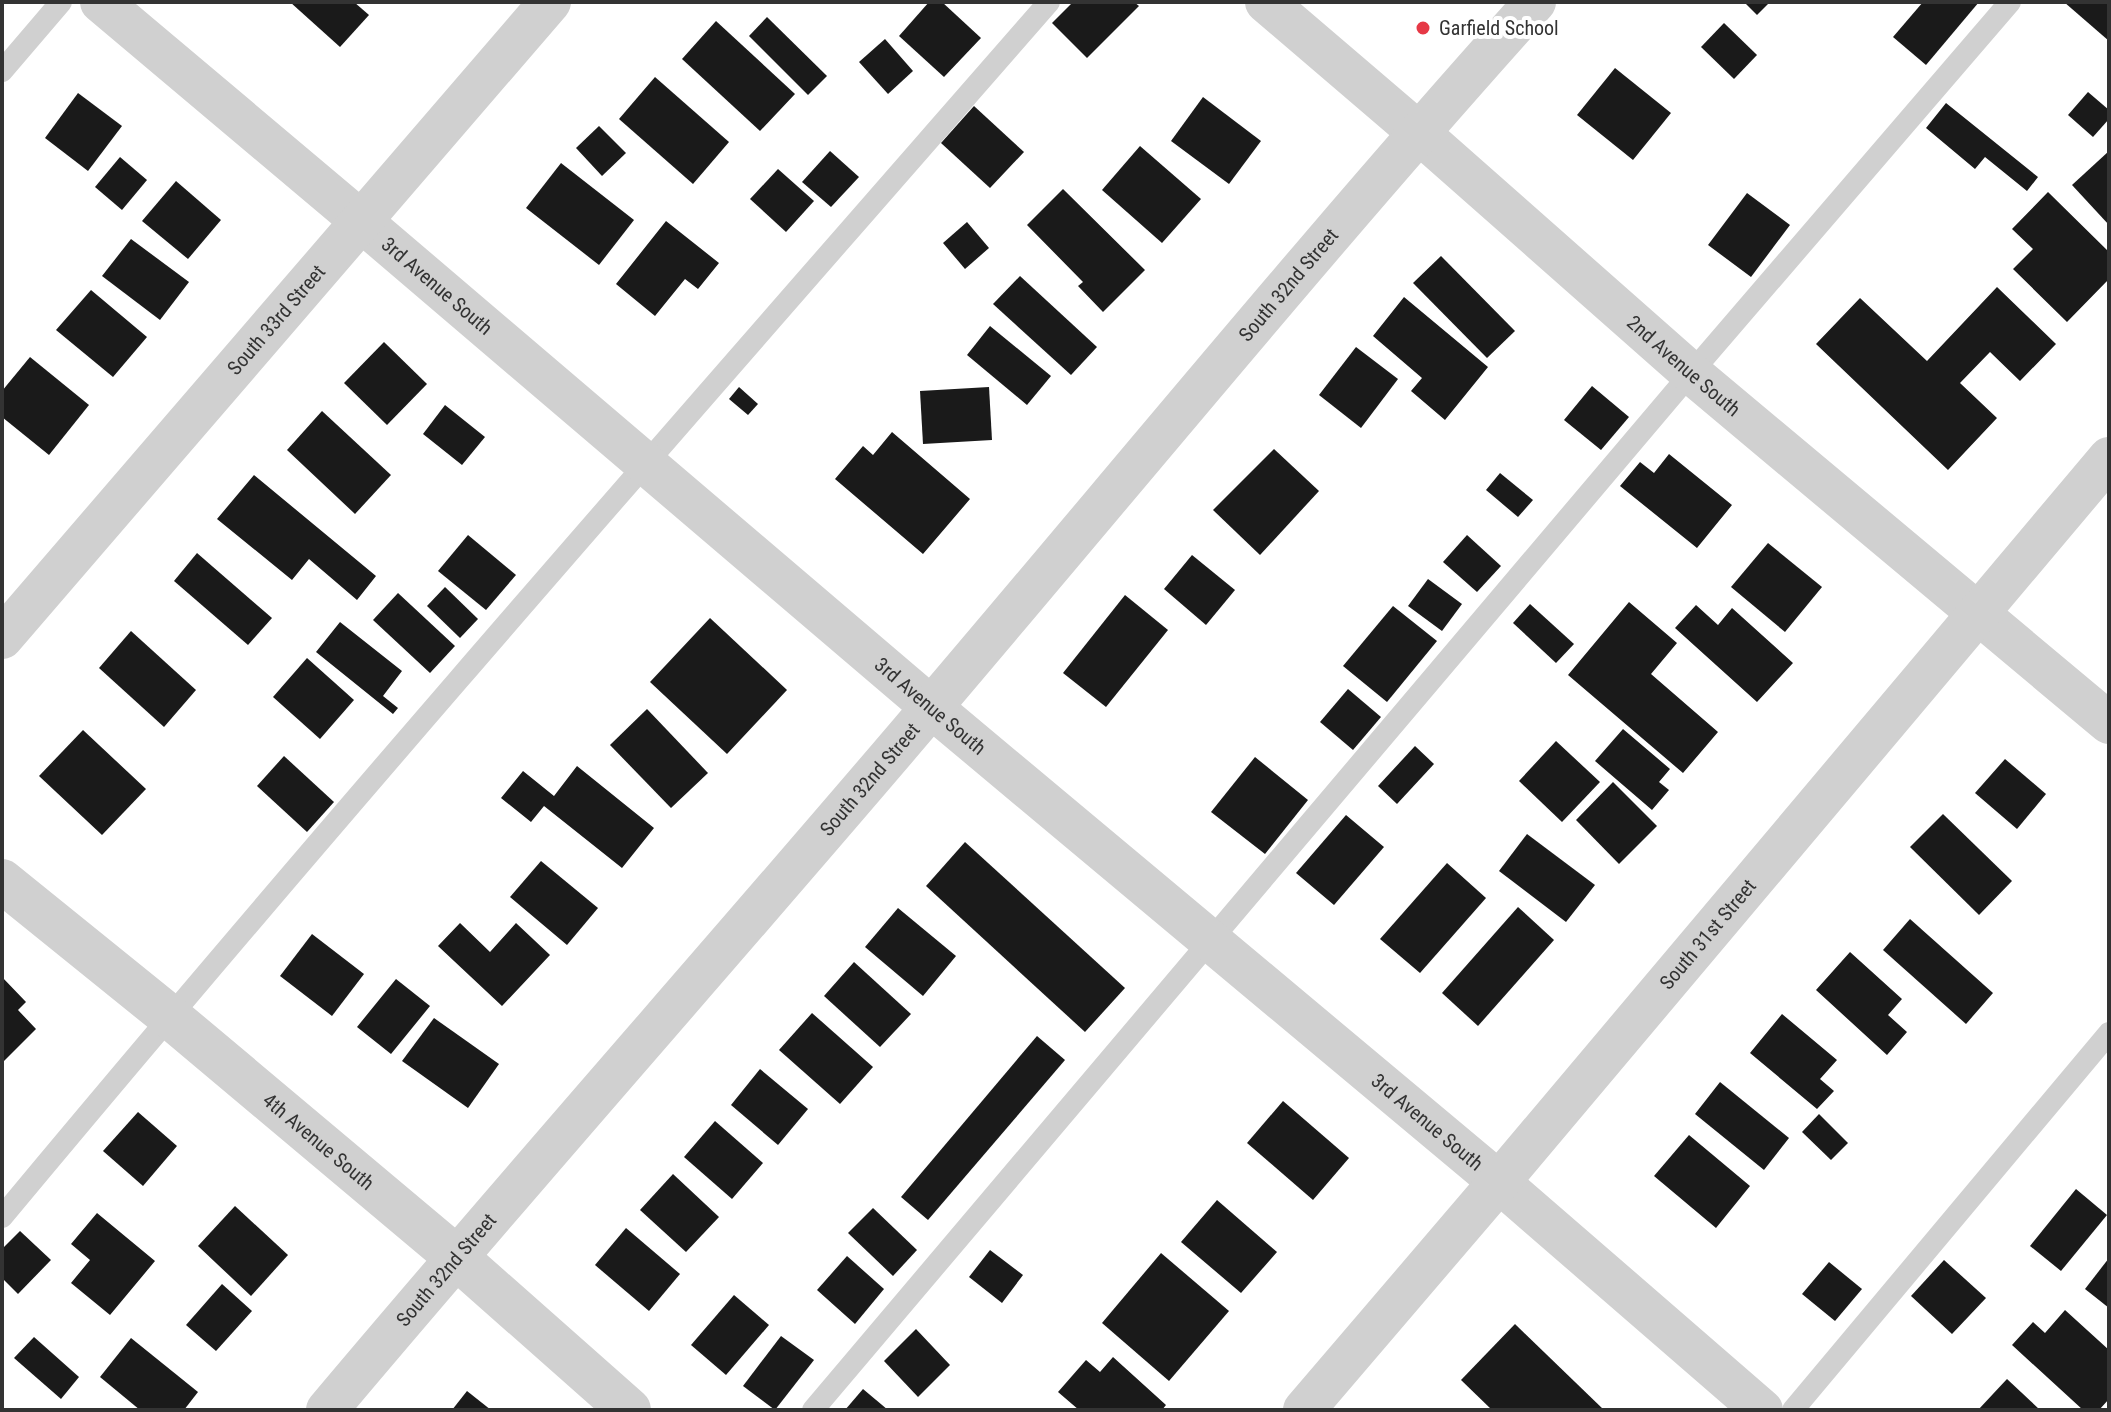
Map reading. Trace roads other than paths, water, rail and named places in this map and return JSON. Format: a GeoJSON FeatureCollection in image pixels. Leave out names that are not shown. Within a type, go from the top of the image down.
{"type":"FeatureCollection","features":[{"type":"Feature","properties":{"kind":"street","name":"3rd Avenue South"},"geometry":{"type":"LineString","coordinates":[[101,2],[931,707],[1499,1182],[1762,1410]]}},
{"type":"Feature","properties":{"kind":"street","name":"South 33rd Street"},"geometry":{"type":"LineString","coordinates":[[2,638],[550,2]]}},
{"type":"Feature","properties":{"kind":"street","name":"2nd Avenue South"},"geometry":{"type":"LineString","coordinates":[[1266,2],[1691,373],[2109,723]]}},
{"type":"Feature","properties":{"kind":"street","name":"South 32nd Street"},"geometry":{"type":"LineString","coordinates":[[327,1410],[931,707],[1418,132],[1535,2]]}},
{"type":"Feature","properties":{"kind":"street","name":"South 31st Street"},"geometry":{"type":"LineString","coordinates":[[1304,1410],[2109,458]]}},
{"type":"Feature","properties":{"kind":"street","name":"4th Avenue South"},"geometry":{"type":"LineString","coordinates":[[2,881],[169,1016],[456,1257],[629,1410]]}},
{"type":"Feature","properties":{"kind":"lane"},"geometry":{"type":"LineString","coordinates":[[2,71],[61,2]]}},
{"type":"Feature","properties":{"kind":"lane"},"geometry":{"type":"LineString","coordinates":[[2,1217],[169,1016],[1049,2]]}},
{"type":"Feature","properties":{"kind":"lane"},"geometry":{"type":"LineString","coordinates":[[813,1410],[1691,373],[2010,2]]}},
{"type":"Feature","properties":{"kind":"lane"},"geometry":{"type":"LineString","coordinates":[[1793,1410],[2109,1033]]}},
{"type":"Feature","properties":{"kind":"place","name":"Garfield School"},"geometry":{"type":"Point","coordinates":[1423,28]}}]}
